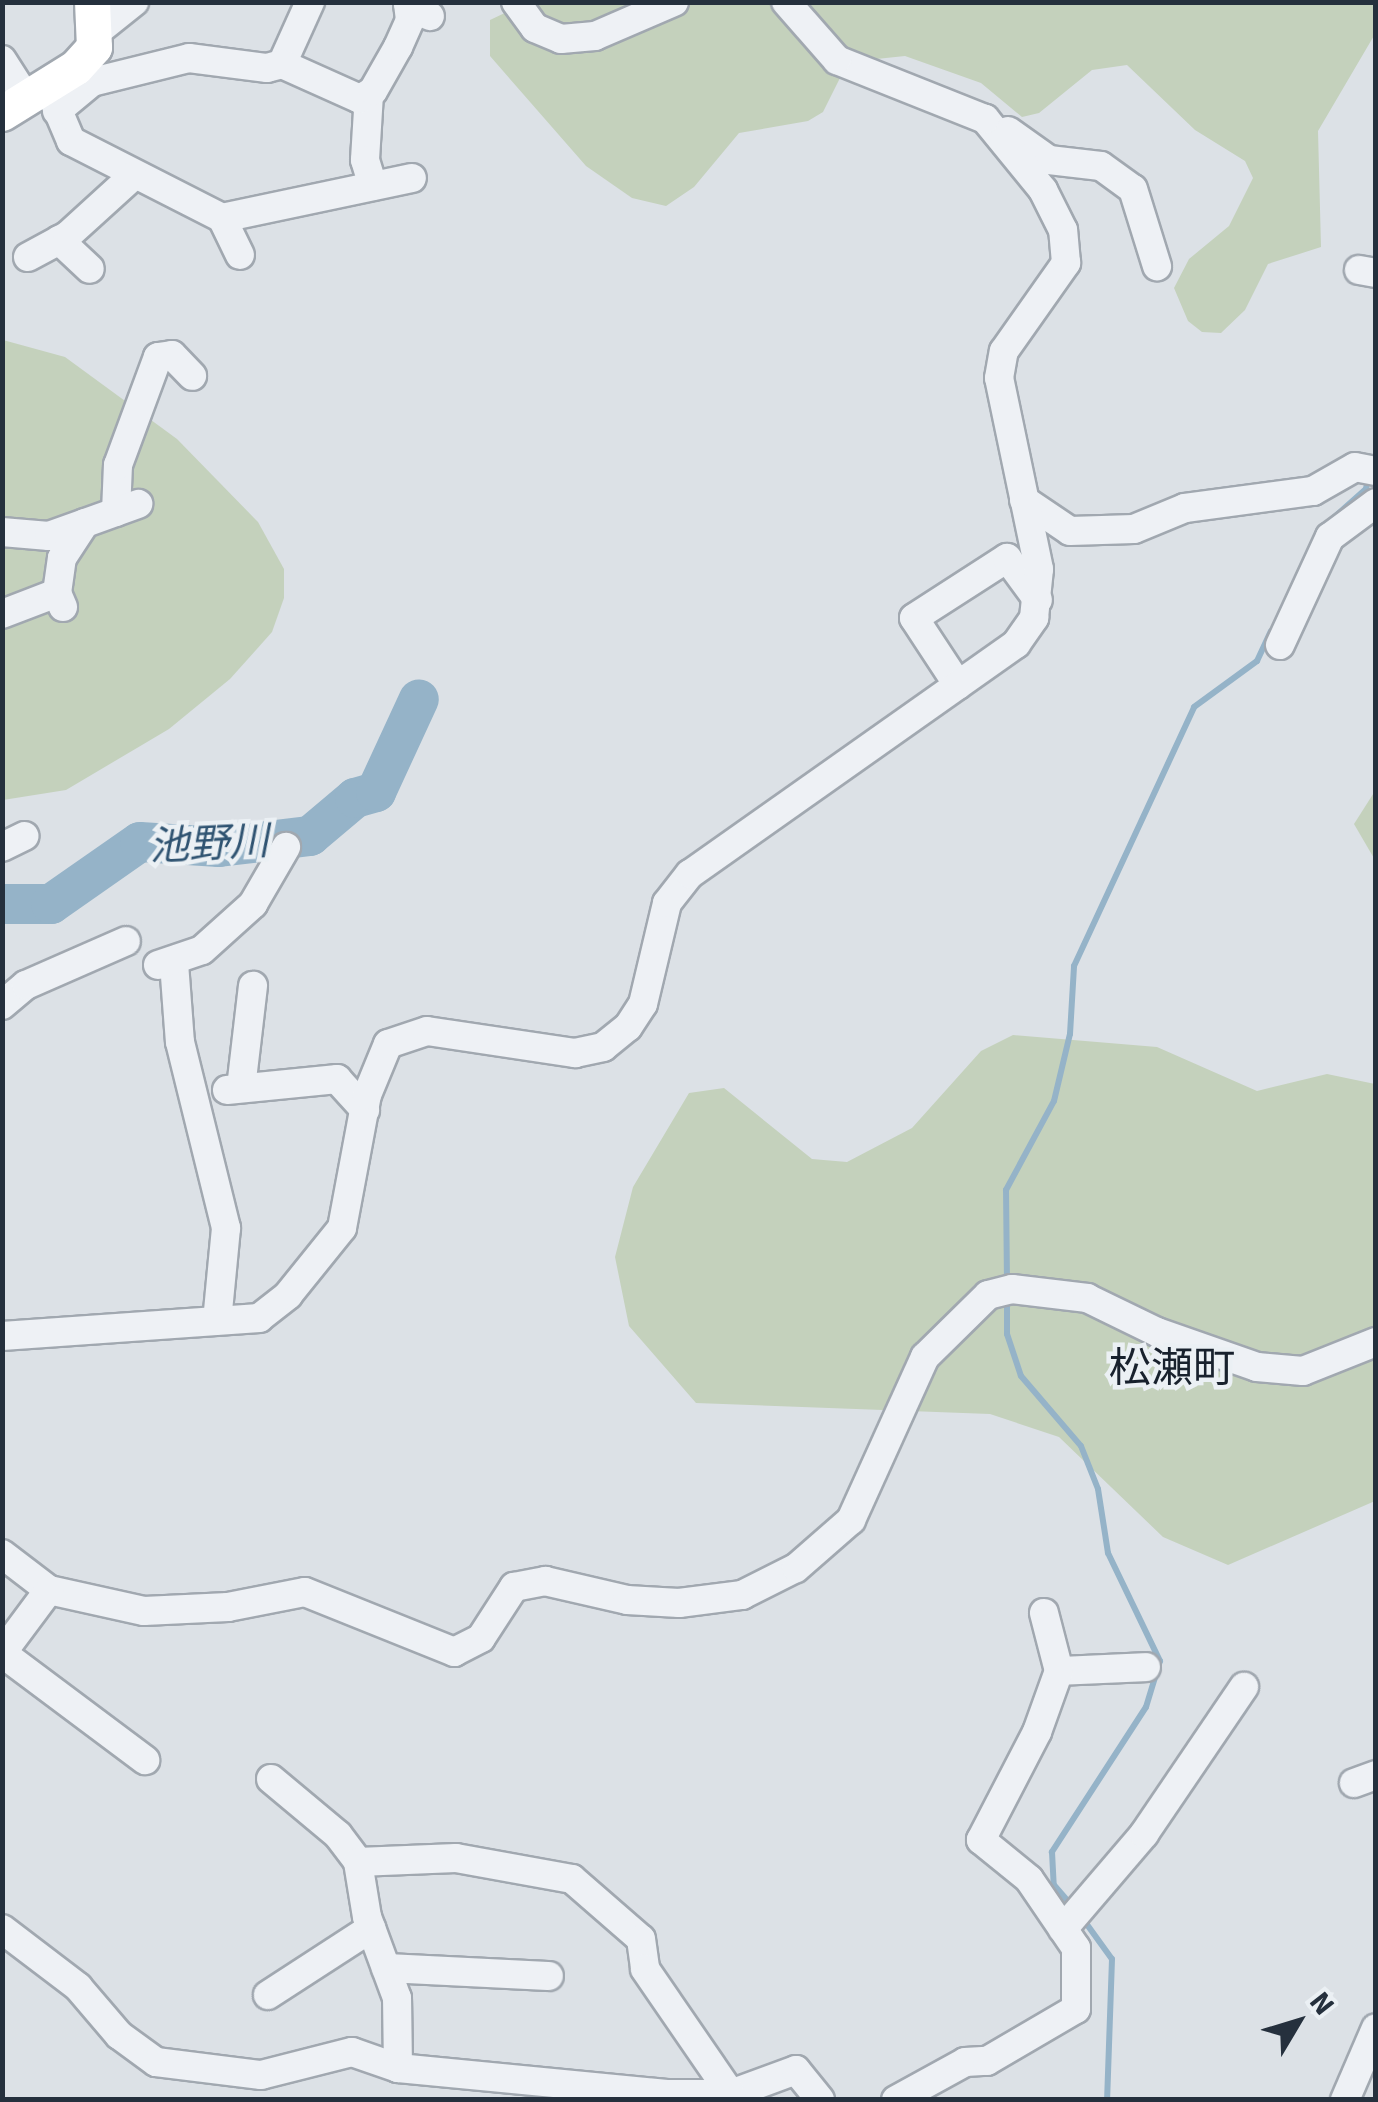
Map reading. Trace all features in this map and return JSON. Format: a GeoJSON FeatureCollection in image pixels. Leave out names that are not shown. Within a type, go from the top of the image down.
{"type":"FeatureCollection","features":[{"type":"Feature","properties":{"kind":"main road"},"geometry":{"type":"LineString","coordinates":[[34,102],[94,47],[94,18]]}},
{"type":"Feature","properties":{"kind":"street"},"geometry":{"type":"LineString","coordinates":[[94,18],[134,2]]}},
{"type":"Feature","properties":{"kind":"street"},"geometry":{"type":"LineString","coordinates":[[282,64],[310,2]]}},
{"type":"Feature","properties":{"kind":"street"},"geometry":{"type":"LineString","coordinates":[[516,2],[535,28],[561,39],[596,36],[674,2]]}},
{"type":"Feature","properties":{"kind":"street"},"geometry":{"type":"LineString","coordinates":[[786,2],[837,60],[984,119],[1049,160],[1101,166],[1133,189],[1157,266]]}},
{"type":"Feature","properties":{"kind":"street"},"geometry":{"type":"LineString","coordinates":[[373,186],[365,160],[369,94],[398,47],[413,6]]}},
{"type":"Feature","properties":{"kind":"street"},"geometry":{"type":"LineString","coordinates":[[34,102],[92,82],[189,58],[267,68],[282,64],[360,99],[369,94]]}},
{"type":"Feature","properties":{"kind":"street"},"geometry":{"type":"LineString","coordinates":[[2,60],[71,141],[133,176],[222,218],[412,178]]}},
{"type":"Feature","properties":{"kind":"street"},"geometry":{"type":"LineString","coordinates":[[2,1336],[259,1318],[288,1295],[342,1228],[366,1110],[388,1044],[426,1030],[574,1053],[603,1046],[628,1027],[643,1004],[667,903],[690,874],[1016,644],[1038,600],[1040,568],[999,378],[1004,350],[1066,263],[1063,230],[1043,190],[984,119]]}},
{"type":"Feature","properties":{"kind":"street"},"geometry":{"type":"LineString","coordinates":[[28,257],[59,240],[133,176]]}},
{"type":"Feature","properties":{"kind":"street"},"geometry":{"type":"LineString","coordinates":[[222,218],[240,254]]}},
{"type":"Feature","properties":{"kind":"street"},"geometry":{"type":"LineString","coordinates":[[59,240],[90,269]]}},
{"type":"Feature","properties":{"kind":"street"},"geometry":{"type":"LineString","coordinates":[[2,532],[49,536],[127,508],[118,465],[158,357],[172,355],[192,376]]}},
{"type":"Feature","properties":{"kind":"street"},"geometry":{"type":"LineString","coordinates":[[1024,500],[1070,531],[1134,529],[1185,508],[1313,491],[1366,469]]}},
{"type":"Feature","properties":{"kind":"street"},"geometry":{"type":"LineString","coordinates":[[1280,645],[1330,537],[1376,502]]}},
{"type":"Feature","properties":{"kind":"street"},"geometry":{"type":"LineString","coordinates":[[2,614],[60,600],[62,558],[85,523]]}},
{"type":"Feature","properties":{"kind":"street"},"geometry":{"type":"LineString","coordinates":[[958,686],[914,618],[1007,558],[1038,600]]}},
{"type":"Feature","properties":{"kind":"street"},"geometry":{"type":"LineString","coordinates":[[217,1321],[226,1228],[206,1168],[166,964],[202,950],[253,904],[286,847]]}},
{"type":"Feature","properties":{"kind":"street"},"geometry":{"type":"LineString","coordinates":[[2,1005],[26,985],[126,941]]}},
{"type":"Feature","properties":{"kind":"street"},"geometry":{"type":"LineString","coordinates":[[252,986],[234,1089],[337,1079],[366,1110]]}},
{"type":"Feature","properties":{"kind":"street"},"geometry":{"type":"LineString","coordinates":[[2,1554],[49,1590],[144,1611],[228,1607],[305,1592],[454,1652],[480,1638],[514,1588],[545,1581],[628,1600],[679,1604],[742,1594],[796,1568],[851,1520],[925,1357],[988,1295],[1012,1289],[1087,1298],[1157,1332],[1257,1367],[1303,1371],[1376,1342]]}},
{"type":"Feature","properties":{"kind":"street"},"geometry":{"type":"LineString","coordinates":[[49,1590],[2,1653],[145,1760]]}},
{"type":"Feature","properties":{"kind":"street"},"geometry":{"type":"LineString","coordinates":[[896,2100],[966,2062],[986,2061],[1076,2009],[1076,1948],[1029,1878],[981,1840],[1038,1732],[1059,1671],[1044,1613]]}},
{"type":"Feature","properties":{"kind":"street"},"geometry":{"type":"LineString","coordinates":[[1059,1671],[1146,1667]]}},
{"type":"Feature","properties":{"kind":"street"},"geometry":{"type":"LineString","coordinates":[[1063,1929],[1144,1834],[1244,1687]]}},
{"type":"Feature","properties":{"kind":"street"},"geometry":{"type":"LineString","coordinates":[[271,1779],[338,1835],[358,1862],[371,1928],[397,1998],[398,2068]]}},
{"type":"Feature","properties":{"kind":"street"},"geometry":{"type":"LineString","coordinates":[[358,1862],[456,1858],[572,1879],[640,1939],[645,1968],[731,2094]]}},
{"type":"Feature","properties":{"kind":"street"},"geometry":{"type":"LineString","coordinates":[[268,1995],[371,1928]]}},
{"type":"Feature","properties":{"kind":"street"},"geometry":{"type":"LineString","coordinates":[[2,1929],[78,1987],[119,2035],[156,2062],[261,2075],[352,2052],[398,2068],[591,2092],[731,2094],[796,2070],[820,2100]]}},
{"type":"Feature","properties":{"kind":"street"},"geometry":{"type":"LineString","coordinates":[[386,1968],[548,1976]]}},
{"type":"Feature","properties":{"kind":"street"},"geometry":{"type":"LineString","coordinates":[[1345,2100],[1376,2028]]}},
{"type":"Feature","properties":{"kind":"green space"},"geometry":{"type":"Polygon","coordinates":[[[528,2],[1376,3],[1375,34],[1318,131],[1321,247],[1268,264],[1245,310],[1221,333],[1202,332],[1188,321],[1174,288],[1189,259],[1229,226],[1253,178],[1245,161],[1195,130],[1127,65],[1092,70],[1039,113],[1022,117],[981,83],[905,56],[848,62],[823,112],[808,121],[739,133],[694,187],[666,206],[632,198],[586,166],[490,56],[490,20],[528,2]]]}},
{"type":"Feature","properties":{"kind":"green space"},"geometry":{"type":"Polygon","coordinates":[[[3,340],[65,357],[177,439],[258,522],[284,569],[284,598],[272,632],[230,679],[169,729],[66,790],[3,800],[3,340]]]}},
{"type":"Feature","properties":{"kind":"green space"},"geometry":{"type":"Polygon","coordinates":[[[1375,791],[1375,860],[1354,824],[1375,791]]]}},
{"type":"Feature","properties":{"kind":"green space"},"geometry":{"type":"Polygon","coordinates":[[[1013,1035],[1157,1047],[1257,1091],[1327,1074],[1375,1084],[1375,1501],[1228,1565],[1163,1537],[1059,1437],[990,1414],[696,1403],[629,1326],[615,1257],[633,1187],[689,1093],[724,1088],[812,1159],[847,1162],[912,1128],[981,1051],[1013,1035]]]}},
{"type":"Feature","properties":{"kind":"waterway"},"geometry":{"type":"LineString","coordinates":[[1331,520],[1366,489],[1368,478]]}},
{"type":"Feature","properties":{"kind":"waterway"},"geometry":{"type":"LineString","coordinates":[[1007,1283],[1006,1190],[1054,1101],[1070,1034],[1074,966],[1194,707],[1257,661],[1271,631]]}},
{"type":"Feature","properties":{"kind":"waterway","name":"池野川"},"geometry":{"type":"LineString","coordinates":[[2,904],[51,904],[140,842],[219,847],[310,836],[355,798],[376,792],[419,699]]}},
{"type":"Feature","properties":{"kind":"waterway"},"geometry":{"type":"LineString","coordinates":[[1007,1301],[1007,1334],[1021,1376],[1081,1446],[1098,1489],[1108,1553],[1160,1661],[1146,1707],[1052,1852],[1054,1885],[1072,1906]]}},
{"type":"Feature","properties":{"kind":"waterway"},"geometry":{"type":"LineString","coordinates":[[1083,1919],[1112,1959],[1107,2100]]}},
{"type":"Feature","properties":{"kind":"district","name":"松瀬町"},"geometry":{"type":"Point","coordinates":[1172,1369]}}]}
